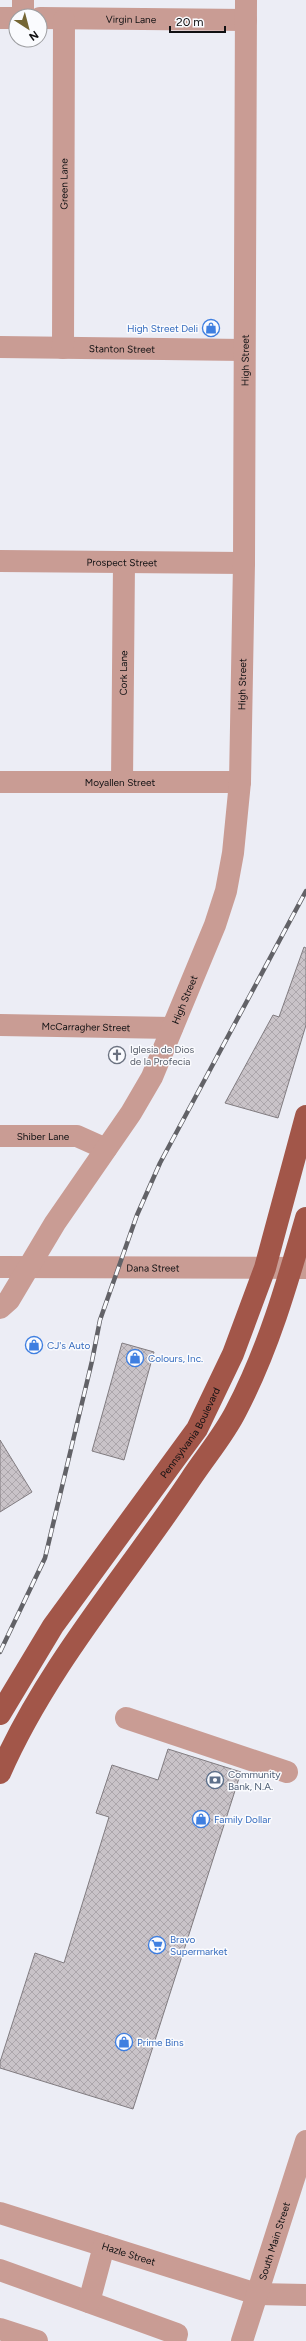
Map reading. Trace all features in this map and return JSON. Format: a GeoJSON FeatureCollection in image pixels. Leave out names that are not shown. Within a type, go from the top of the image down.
{"type":"FeatureCollection","features":[{"type":"Feature","properties":{"kind":"main road","name":"Pennsylvania Boulevard"},"geometry":{"type":"LineString","coordinates":[[0,1714],[53,1626],[197,1429],[233,1354],[265,1268],[306,1116]]}},
{"type":"Feature","properties":{"kind":"main road"},"geometry":{"type":"LineString","coordinates":[[0,1773],[13,1744],[61,1661],[162,1522],[236,1412],[299,1268],[306,1218]]}},
{"type":"Feature","properties":{"kind":"street","name":"Virgin Lane"},"geometry":{"type":"LineString","coordinates":[[48,19],[64,20],[246,10]]}},
{"type":"Feature","properties":{"kind":"street","name":"High Street"},"geometry":{"type":"LineString","coordinates":[[0,1308],[9,1300],[55,1224],[152,1078],[215,925],[226,891],[233,853],[240,782],[244,563],[246,10]]}},
{"type":"Feature","properties":{"kind":"street","name":"Green Lane"},"geometry":{"type":"LineString","coordinates":[[63,348],[64,20]]}},
{"type":"Feature","properties":{"kind":"street","name":"Stanton Street"},"geometry":{"type":"LineString","coordinates":[[0,348],[244,350]]}},
{"type":"Feature","properties":{"kind":"street","name":"Prospect Street"},"geometry":{"type":"LineString","coordinates":[[0,561],[244,563]]}},
{"type":"Feature","properties":{"kind":"street","name":"Cork Lane"},"geometry":{"type":"LineString","coordinates":[[122,782],[124,563]]}},
{"type":"Feature","properties":{"kind":"street","name":"Moyallen Street"},"geometry":{"type":"LineString","coordinates":[[0,782],[240,782]]}},
{"type":"Feature","properties":{"kind":"street","name":"McCarragher Street"},"geometry":{"type":"LineString","coordinates":[[0,1026],[172,1028]]}},
{"type":"Feature","properties":{"kind":"street","name":"Shiber Lane"},"geometry":{"type":"LineString","coordinates":[[0,1136],[77,1136],[106,1149]]}},
{"type":"Feature","properties":{"kind":"street","name":"Dana Street"},"geometry":{"type":"LineString","coordinates":[[0,1267],[299,1268]]}},
{"type":"Feature","properties":{"kind":"street"},"geometry":{"type":"LineString","coordinates":[[126,1718],[287,1772]]}},
{"type":"Feature","properties":{"kind":"street","name":"South Main Street"},"geometry":{"type":"LineString","coordinates":[[242,2341],[304,2155]]}},
{"type":"Feature","properties":{"kind":"street","name":"Hazle Street"},"geometry":{"type":"LineString","coordinates":[[0,2213],[257,2294],[306,2295]]}},
{"type":"Feature","properties":{"kind":"street"},"geometry":{"type":"LineString","coordinates":[[89,2302],[104,2246]]}},
{"type":"Feature","properties":{"kind":"street"},"geometry":{"type":"LineString","coordinates":[[0,2270],[177,2334],[175,2341]]}},
{"type":"Feature","properties":{"kind":"street"},"geometry":{"type":"LineString","coordinates":[[0,2329],[37,2341]]}},
{"type":"Feature","properties":{"kind":"building"},"geometry":{"type":"Polygon","coordinates":[[[304,947],[306,948],[306,1025],[278,1118],[225,1103],[273,1015],[279,1017],[304,947]]]}},
{"type":"Feature","properties":{"kind":"building"},"geometry":{"type":"Polygon","coordinates":[[[122,1343],[154,1352],[124,1460],[92,1451],[122,1343]]]}},
{"type":"Feature","properties":{"kind":"building"},"geometry":{"type":"Polygon","coordinates":[[[0,1440],[32,1492],[0,1512],[0,1440]]]}},
{"type":"Feature","properties":{"kind":"building"},"geometry":{"type":"Polygon","coordinates":[[[168,1749],[241,1772],[133,2109],[0,2068],[0,2062],[35,1953],[64,1963],[109,1817],[96,1813],[112,1765],[158,1780],[168,1749]]]}},
{"type":"Feature","properties":{"kind":"railway"},"geometry":{"type":"LineString","coordinates":[[0,1652],[45,1558],[92,1361],[100,1320],[137,1215],[160,1163],[306,891]]}},
{"type":"Feature","properties":{"kind":"place","name":"High Street Deli"},"geometry":{"type":"Point","coordinates":[211,328]}},
{"type":"Feature","properties":{"kind":"place","name":"Iglesia de Dios de la Profecia"},"geometry":{"type":"Point","coordinates":[117,1055]}},
{"type":"Feature","properties":{"kind":"place","name":"CJ's Auto"},"geometry":{"type":"Point","coordinates":[34,1345]}},
{"type":"Feature","properties":{"kind":"place","name":"Colours, Inc."},"geometry":{"type":"Point","coordinates":[135,1358]}},
{"type":"Feature","properties":{"kind":"place","name":"Community Bank, N.A."},"geometry":{"type":"Point","coordinates":[215,1780]}},
{"type":"Feature","properties":{"kind":"place","name":"Family Dollar"},"geometry":{"type":"Point","coordinates":[201,1819]}},
{"type":"Feature","properties":{"kind":"place","name":"Bravo Supermarket"},"geometry":{"type":"Point","coordinates":[157,1945]}},
{"type":"Feature","properties":{"kind":"place","name":"Prime Bins"},"geometry":{"type":"Point","coordinates":[124,2042]}}]}
